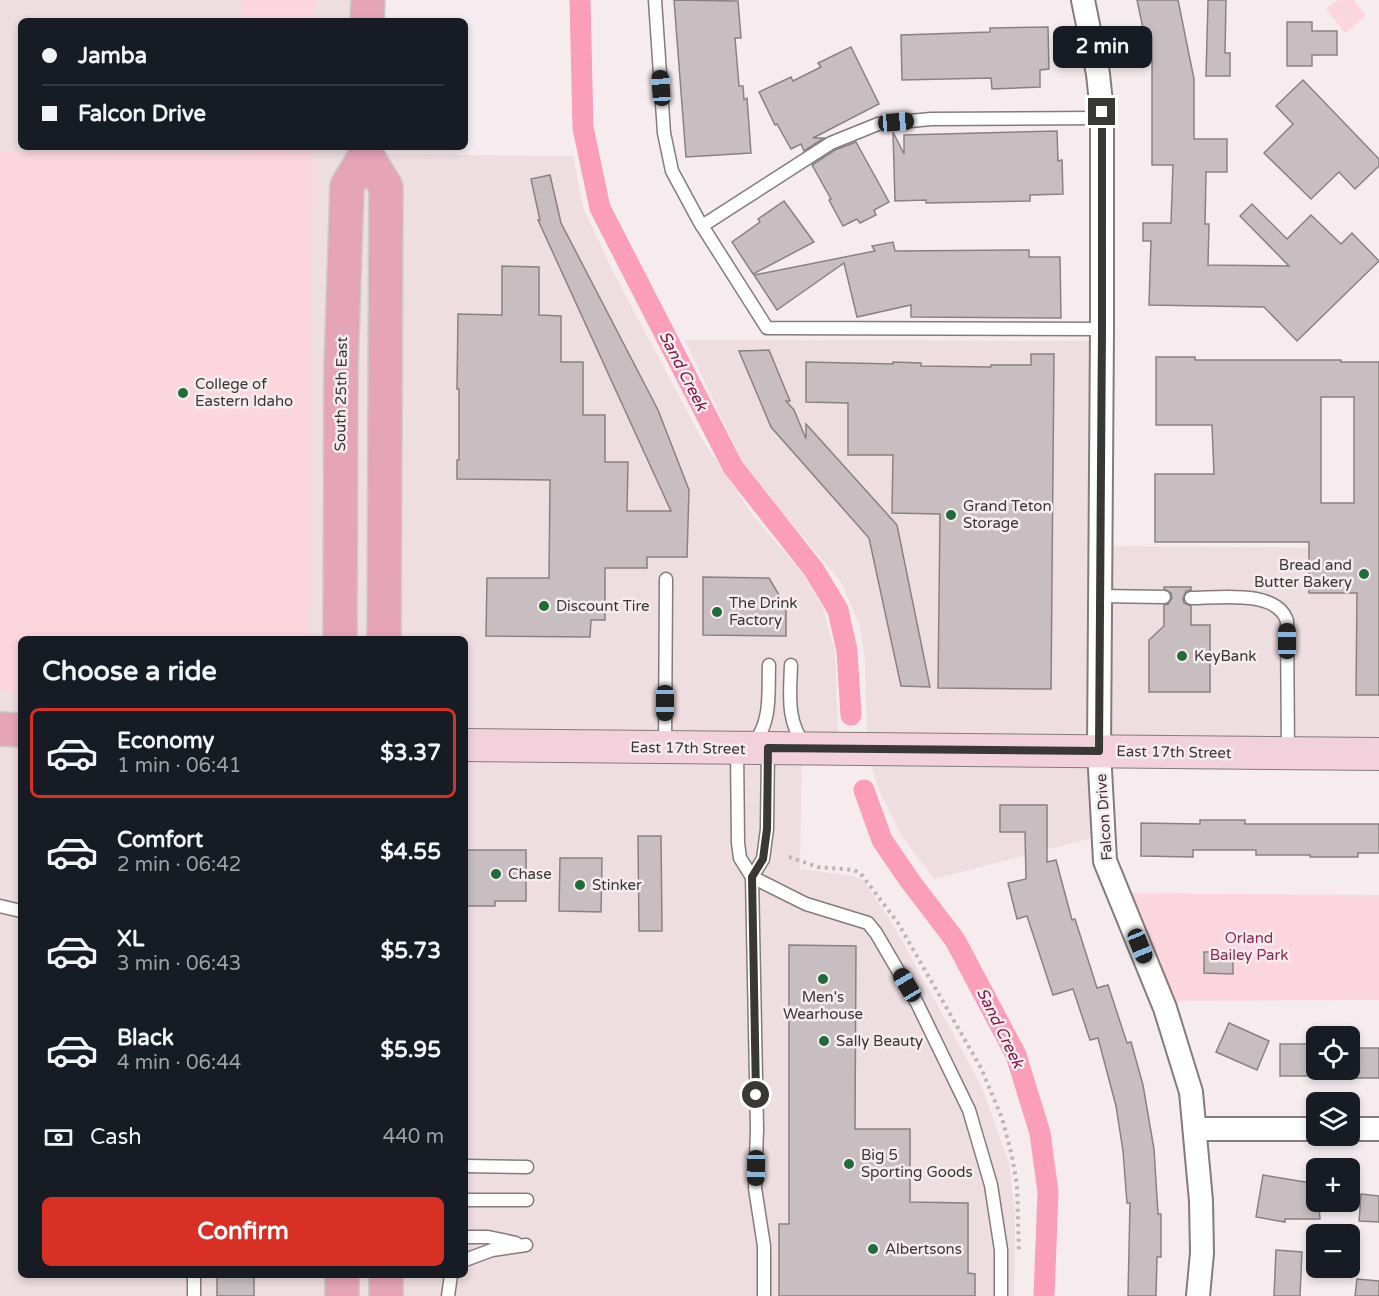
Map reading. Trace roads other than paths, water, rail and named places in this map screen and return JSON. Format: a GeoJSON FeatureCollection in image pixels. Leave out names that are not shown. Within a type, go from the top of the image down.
{"type":"FeatureCollection","features":[{"type":"Feature","properties":{"kind":"main road"},"geometry":{"type":"LineString","coordinates":[[368,0],[368,18]]}},
{"type":"Feature","properties":{"kind":"main road","name":"South 25th East"},"geometry":{"type":"LineString","coordinates":[[340,636],[341,368],[347,186],[366,151]]}},
{"type":"Feature","properties":{"kind":"main road","name":"South 25th East"},"geometry":{"type":"LineString","coordinates":[[366,151],[386,186],[384,636]]}},
{"type":"Feature","properties":{"kind":"main road"},"geometry":{"type":"LineString","coordinates":[[0,729],[18,730]]}},
{"type":"Feature","properties":{"kind":"main road","name":"East 17th Street"},"geometry":{"type":"LineString","coordinates":[[468,744],[1379,754]]}},
{"type":"Feature","properties":{"kind":"main road"},"geometry":{"type":"LineString","coordinates":[[342,1278],[342,1296]]}},
{"type":"Feature","properties":{"kind":"main road"},"geometry":{"type":"LineString","coordinates":[[386,1278],[386,1296]]}},
{"type":"Feature","properties":{"kind":"street","name":"Falcon Drive"},"geometry":{"type":"LineString","coordinates":[[1083,0],[1098,74],[1102,118],[1099,751],[1105,861],[1165,1008],[1191,1092],[1201,1201],[1202,1253],[1198,1296]]}},
{"type":"Feature","properties":{"kind":"street"},"geometry":{"type":"LineString","coordinates":[[1196,1129],[1306,1129]]}},
{"type":"Feature","properties":{"kind":"street"},"geometry":{"type":"LineString","coordinates":[[1360,1129],[1379,1129]]}},
{"type":"Feature","properties":{"kind":"lane"},"geometry":{"type":"LineString","coordinates":[[655,0],[664,133],[672,171],[702,226],[767,328],[1102,329]]}},
{"type":"Feature","properties":{"kind":"lane"},"geometry":{"type":"LineString","coordinates":[[702,226],[831,143],[878,124],[931,119],[1102,118]]}},
{"type":"Feature","properties":{"kind":"lane"},"geometry":{"type":"LineString","coordinates":[[665,747],[666,579]]}},
{"type":"Feature","properties":{"kind":"lane"},"geometry":{"type":"LineString","coordinates":[[1100,596],[1164,597]]}},
{"type":"Feature","properties":{"kind":"lane"},"geometry":{"type":"LineString","coordinates":[[1191,598],[1256,598],[1278,606],[1285,614],[1287,621],[1288,753]]}},
{"type":"Feature","properties":{"kind":"lane"},"geometry":{"type":"LineString","coordinates":[[764,1296],[764,1246],[755,1188],[757,1129],[752,877],[740,858],[738,843],[751,748],[766,719],[769,665]]}},
{"type":"Feature","properties":{"kind":"lane"},"geometry":{"type":"LineString","coordinates":[[791,665],[791,716],[800,738],[809,749]]}},
{"type":"Feature","properties":{"kind":"lane"},"geometry":{"type":"LineString","coordinates":[[751,748],[767,829],[763,859],[752,877]]}},
{"type":"Feature","properties":{"kind":"lane"},"geometry":{"type":"LineString","coordinates":[[752,877],[806,904],[868,923],[888,953],[917,1003],[969,1110],[991,1185],[1001,1250],[1001,1296]]}},
{"type":"Feature","properties":{"kind":"lane"},"geometry":{"type":"LineString","coordinates":[[0,906],[18,910]]}},
{"type":"Feature","properties":{"kind":"lane"},"geometry":{"type":"LineString","coordinates":[[468,1166],[527,1167]]}},
{"type":"Feature","properties":{"kind":"lane"},"geometry":{"type":"LineString","coordinates":[[468,1200],[527,1200]]}},
{"type":"Feature","properties":{"kind":"lane"},"geometry":{"type":"LineString","coordinates":[[468,1237],[488,1237],[526,1245],[492,1250],[468,1259]]}},
{"type":"Feature","properties":{"kind":"lane"},"geometry":{"type":"LineString","coordinates":[[194,1278],[194,1296]]}},
{"type":"Feature","properties":{"kind":"lane"},"geometry":{"type":"LineString","coordinates":[[448,1296],[449,1278]]}},
{"type":"Feature","properties":{"kind":"waterway","name":"Sand Creek"},"geometry":{"type":"LineString","coordinates":[[580,0],[583,128],[600,208],[733,467],[814,570],[838,610],[847,651],[851,715]]}},
{"type":"Feature","properties":{"kind":"waterway","name":"Sand Creek"},"geometry":{"type":"LineString","coordinates":[[864,790],[882,840],[955,940],[1016,1055],[1040,1133],[1048,1192],[1044,1296]]}},
{"type":"Feature","properties":{"kind":"place","name":"College of Eastern Idaho"},"geometry":{"type":"Point","coordinates":[183,393]}},
{"type":"Feature","properties":{"kind":"place","name":"Grand Teton Storage"},"geometry":{"type":"Point","coordinates":[951,515]}},
{"type":"Feature","properties":{"kind":"place","name":"Bread and Butter Bakery"},"geometry":{"type":"Point","coordinates":[1364,574]}},
{"type":"Feature","properties":{"kind":"place","name":"Discount Tire"},"geometry":{"type":"Point","coordinates":[544,606]}},
{"type":"Feature","properties":{"kind":"place","name":"The Drink Factory"},"geometry":{"type":"Point","coordinates":[717,612]}},
{"type":"Feature","properties":{"kind":"place","name":"KeyBank"},"geometry":{"type":"Point","coordinates":[1182,656]}},
{"type":"Feature","properties":{"kind":"place","name":"Chase"},"geometry":{"type":"Point","coordinates":[496,874]}},
{"type":"Feature","properties":{"kind":"place","name":"Stinker"},"geometry":{"type":"Point","coordinates":[580,885]}},
{"type":"Feature","properties":{"kind":"place","name":"Men's Wearhouse"},"geometry":{"type":"Point","coordinates":[823,979]}},
{"type":"Feature","properties":{"kind":"place","name":"Sally Beauty"},"geometry":{"type":"Point","coordinates":[824,1041]}},
{"type":"Feature","properties":{"kind":"place","name":"Big 5 Sporting Goods"},"geometry":{"type":"Point","coordinates":[849,1164]}},
{"type":"Feature","properties":{"kind":"place","name":"Albertsons"},"geometry":{"type":"Point","coordinates":[873,1249]}},
{"type":"Feature","properties":{"kind":"park label","name":"Orland Bailey Park"},"geometry":{"type":"Point","coordinates":[1249,946]}}]}
